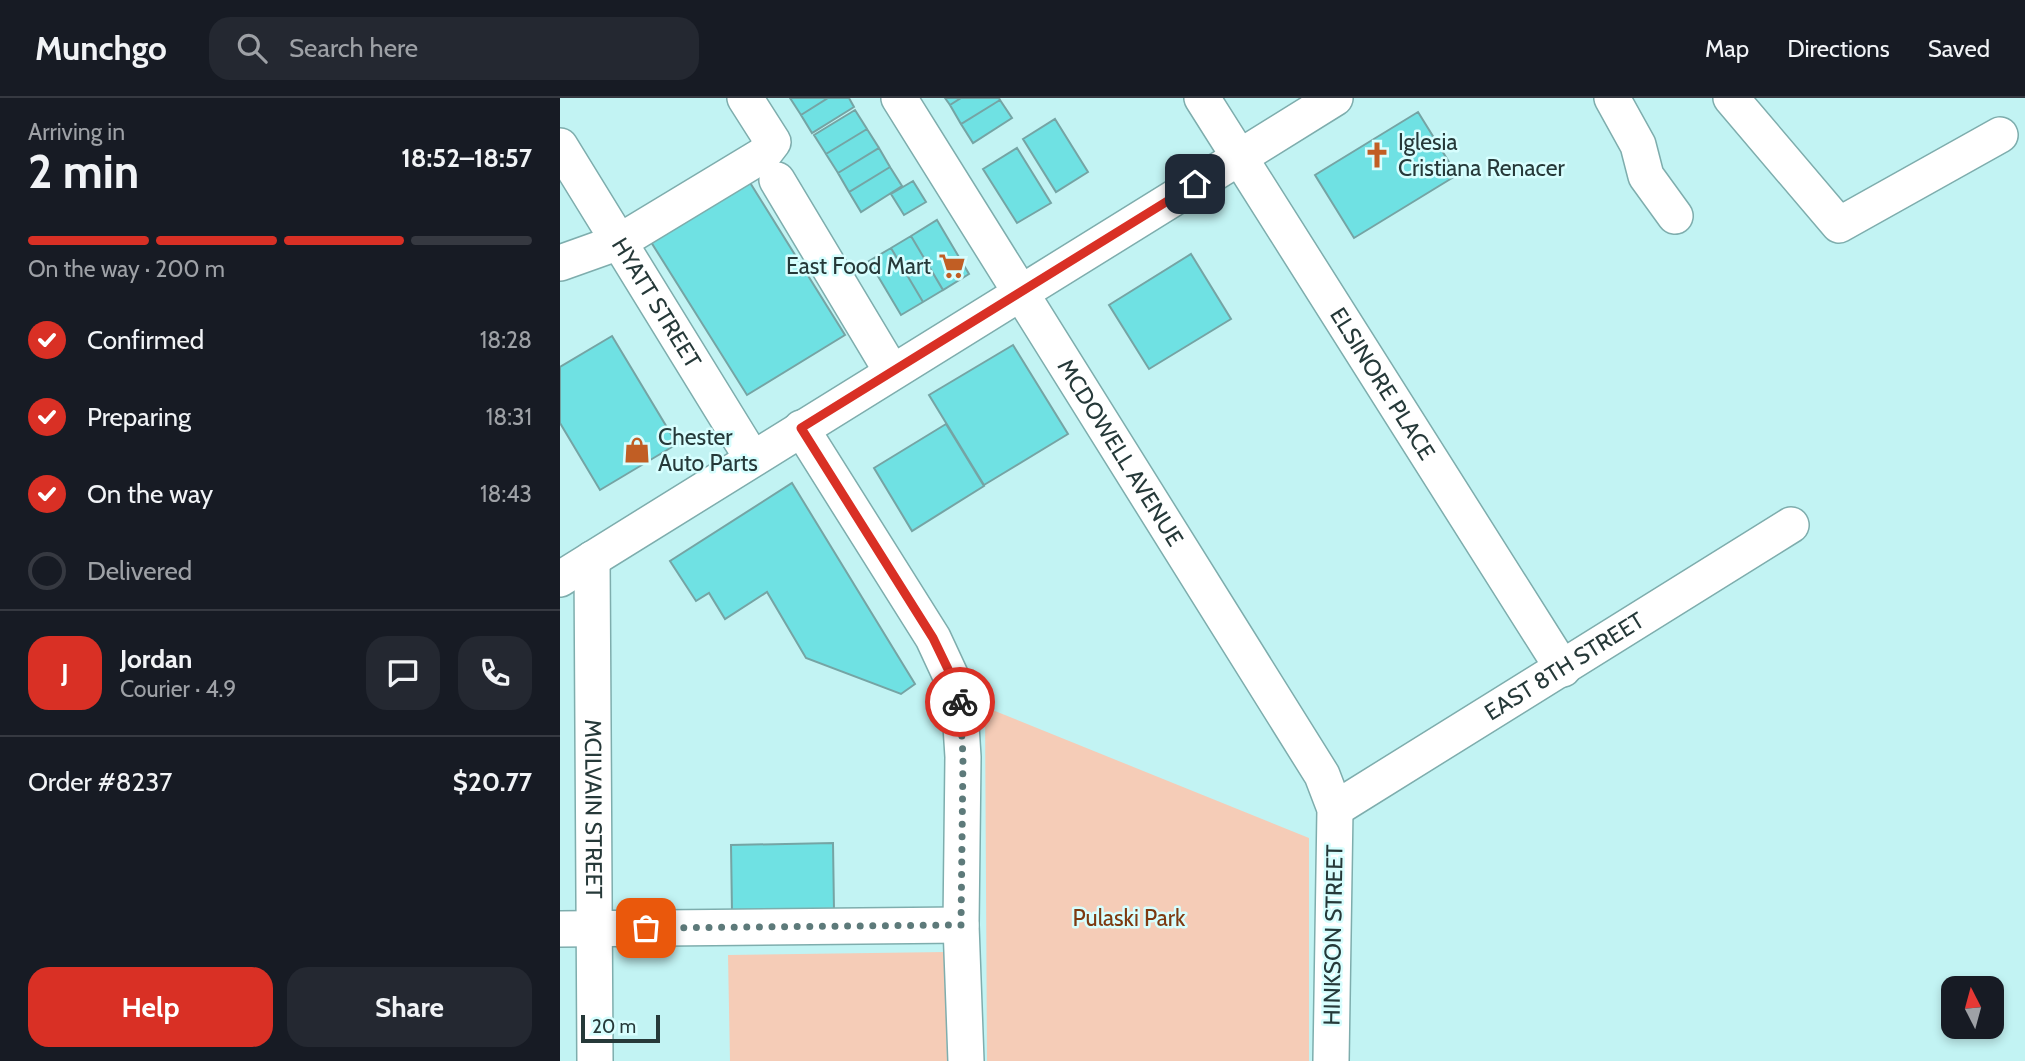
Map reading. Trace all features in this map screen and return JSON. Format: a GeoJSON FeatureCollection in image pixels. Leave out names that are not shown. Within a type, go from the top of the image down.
{"type":"FeatureCollection","features":[{"type":"Feature","properties":{"kind":"street"},"geometry":{"type":"LineString","coordinates":[[560,263],[619,242],[763,155],[773,142],[745,98]]}},
{"type":"Feature","properties":{"kind":"street","name":"MCDOWELL AVENUE"},"geometry":{"type":"LineString","coordinates":[[899,98],[1322,775],[1335,809]]}},
{"type":"Feature","properties":{"kind":"street","name":"ELSINORE PLACE"},"geometry":{"type":"LineString","coordinates":[[1202,98],[1563,669]]}},
{"type":"Feature","properties":{"kind":"street"},"geometry":{"type":"LineString","coordinates":[[560,579],[1335,98]]}},
{"type":"Feature","properties":{"kind":"street"},"geometry":{"type":"LineString","coordinates":[[1612,98],[1638,145],[1646,176],[1675,216]]}},
{"type":"Feature","properties":{"kind":"street"},"geometry":{"type":"LineString","coordinates":[[1731,98],[1839,225],[2000,135]]}},
{"type":"Feature","properties":{"kind":"street","name":"HYATT STREET"},"geometry":{"type":"LineString","coordinates":[[560,146],[752,458]]}},
{"type":"Feature","properties":{"kind":"street"},"geometry":{"type":"LineString","coordinates":[[777,180],[892,372]]}},
{"type":"Feature","properties":{"kind":"street"},"geometry":{"type":"LineString","coordinates":[[801,428],[933,638],[960,694],[963,757],[961,925],[966,1061]]}},
{"type":"Feature","properties":{"kind":"street","name":"EAST 8TH STREET"},"geometry":{"type":"LineString","coordinates":[[1335,809],[1563,669],[1791,524]]}},
{"type":"Feature","properties":{"kind":"street","name":"MCILVAIN STREET"},"geometry":{"type":"LineString","coordinates":[[592,559],[577,929],[595,1061]]}},
{"type":"Feature","properties":{"kind":"street","name":"HINKSON STREET"},"geometry":{"type":"LineString","coordinates":[[1331,1061],[1335,809]]}},
{"type":"Feature","properties":{"kind":"street"},"geometry":{"type":"LineString","coordinates":[[577,929],[961,925]]}},
{"type":"Feature","properties":{"kind":"green space","name":"Pulaski Park"},"geometry":{"type":"Polygon","coordinates":[[[985,707],[1309,838],[1309,1061],[987,1061],[985,707]]]}},
{"type":"Feature","properties":{"kind":"green space"},"geometry":{"type":"Polygon","coordinates":[[[945,952],[947,1061],[730,1061],[728,955],[945,952]]]}},
{"type":"Feature","properties":{"kind":"building"},"geometry":{"type":"Polygon","coordinates":[[[790,98],[828,98],[801,115],[790,98]]]}},
{"type":"Feature","properties":{"kind":"building"},"geometry":{"type":"Polygon","coordinates":[[[828,98],[849,98],[854,107],[812,133],[801,115],[828,98]]]}},
{"type":"Feature","properties":{"kind":"building"},"geometry":{"type":"Polygon","coordinates":[[[945,98],[961,98],[950,105],[945,98]]]}},
{"type":"Feature","properties":{"kind":"building"},"geometry":{"type":"Polygon","coordinates":[[[961,98],[1000,100],[961,124],[950,105],[961,98]]]}},
{"type":"Feature","properties":{"kind":"building"},"geometry":{"type":"Polygon","coordinates":[[[1000,100],[1012,118],[973,143],[961,124],[1000,100]]]}},
{"type":"Feature","properties":{"kind":"building"},"geometry":{"type":"Polygon","coordinates":[[[855,110],[867,129],[826,154],[814,135],[855,110]]]}},
{"type":"Feature","properties":{"kind":"building"},"geometry":{"type":"Polygon","coordinates":[[[1418,112],[1457,175],[1354,238],[1315,175],[1418,112]]]}},
{"type":"Feature","properties":{"kind":"building"},"geometry":{"type":"Polygon","coordinates":[[[1055,119],[1088,172],[1056,192],[1023,139],[1055,119]]]}},
{"type":"Feature","properties":{"kind":"building"},"geometry":{"type":"Polygon","coordinates":[[[867,129],[879,148],[838,173],[826,154],[867,129]]]}},
{"type":"Feature","properties":{"kind":"building"},"geometry":{"type":"Polygon","coordinates":[[[879,148],[890,167],[849,192],[838,173],[879,148]]]}},
{"type":"Feature","properties":{"kind":"building"},"geometry":{"type":"Polygon","coordinates":[[[1017,148],[1051,203],[1017,223],[983,169],[1017,148]]]}},
{"type":"Feature","properties":{"kind":"building"},"geometry":{"type":"Polygon","coordinates":[[[890,167],[902,186],[861,212],[849,192],[890,167]]]}},
{"type":"Feature","properties":{"kind":"building"},"geometry":{"type":"Polygon","coordinates":[[[749,181],[845,335],[747,395],[651,242],[749,181]]]}},
{"type":"Feature","properties":{"kind":"building"},"geometry":{"type":"Polygon","coordinates":[[[913,181],[926,202],[904,215],[891,194],[913,181]]]}},
{"type":"Feature","properties":{"kind":"building"},"geometry":{"type":"Polygon","coordinates":[[[937,220],[969,274],[943,290],[911,236],[937,220]]]}},
{"type":"Feature","properties":{"kind":"building"},"geometry":{"type":"Polygon","coordinates":[[[911,236],[943,290],[923,302],[891,248],[911,236]]]}},
{"type":"Feature","properties":{"kind":"building"},"geometry":{"type":"Polygon","coordinates":[[[891,248],[923,302],[901,315],[869,261],[891,248]]]}},
{"type":"Feature","properties":{"kind":"building"},"geometry":{"type":"Polygon","coordinates":[[[1191,254],[1231,319],[1149,369],[1109,305],[1191,254]]]}},
{"type":"Feature","properties":{"kind":"building"},"geometry":{"type":"Polygon","coordinates":[[[612,336],[677,444],[600,490],[560,423],[560,367],[612,336]]]}},
{"type":"Feature","properties":{"kind":"building"},"geometry":{"type":"Polygon","coordinates":[[[1013,345],[1068,434],[984,485],[929,395],[1013,345]]]}},
{"type":"Feature","properties":{"kind":"building"},"geometry":{"type":"Polygon","coordinates":[[[946,424],[984,486],[912,531],[874,468],[946,424]]]}},
{"type":"Feature","properties":{"kind":"building"},"geometry":{"type":"Polygon","coordinates":[[[792,483],[915,684],[901,694],[806,658],[767,592],[725,619],[709,593],[696,601],[670,561],[792,483]]]}},
{"type":"Feature","properties":{"kind":"building"},"geometry":{"type":"Polygon","coordinates":[[[833,843],[834,911],[732,912],[731,845],[833,843]]]}},
{"type":"Feature","properties":{"kind":"way so far"},"geometry":{"type":"LineString","coordinates":[[646,928],[961,925],[963,757],[960,702]]}},
{"type":"Feature","properties":{"kind":"place","name":"Iglesia Cristiana Renacer"},"geometry":{"type":"Point","coordinates":[1377,155]}},
{"type":"Feature","properties":{"kind":"place","name":"East Food Mart"},"geometry":{"type":"Point","coordinates":[952,266]}},
{"type":"Feature","properties":{"kind":"place","name":"Chester Auto Parts"},"geometry":{"type":"Point","coordinates":[637,450]}},
{"type":"Feature","properties":{"kind":"route"},"geometry":{"type":"LineString","coordinates":[[960,702],[960,694],[933,638],[801,428],[1195,184]]}}]}
